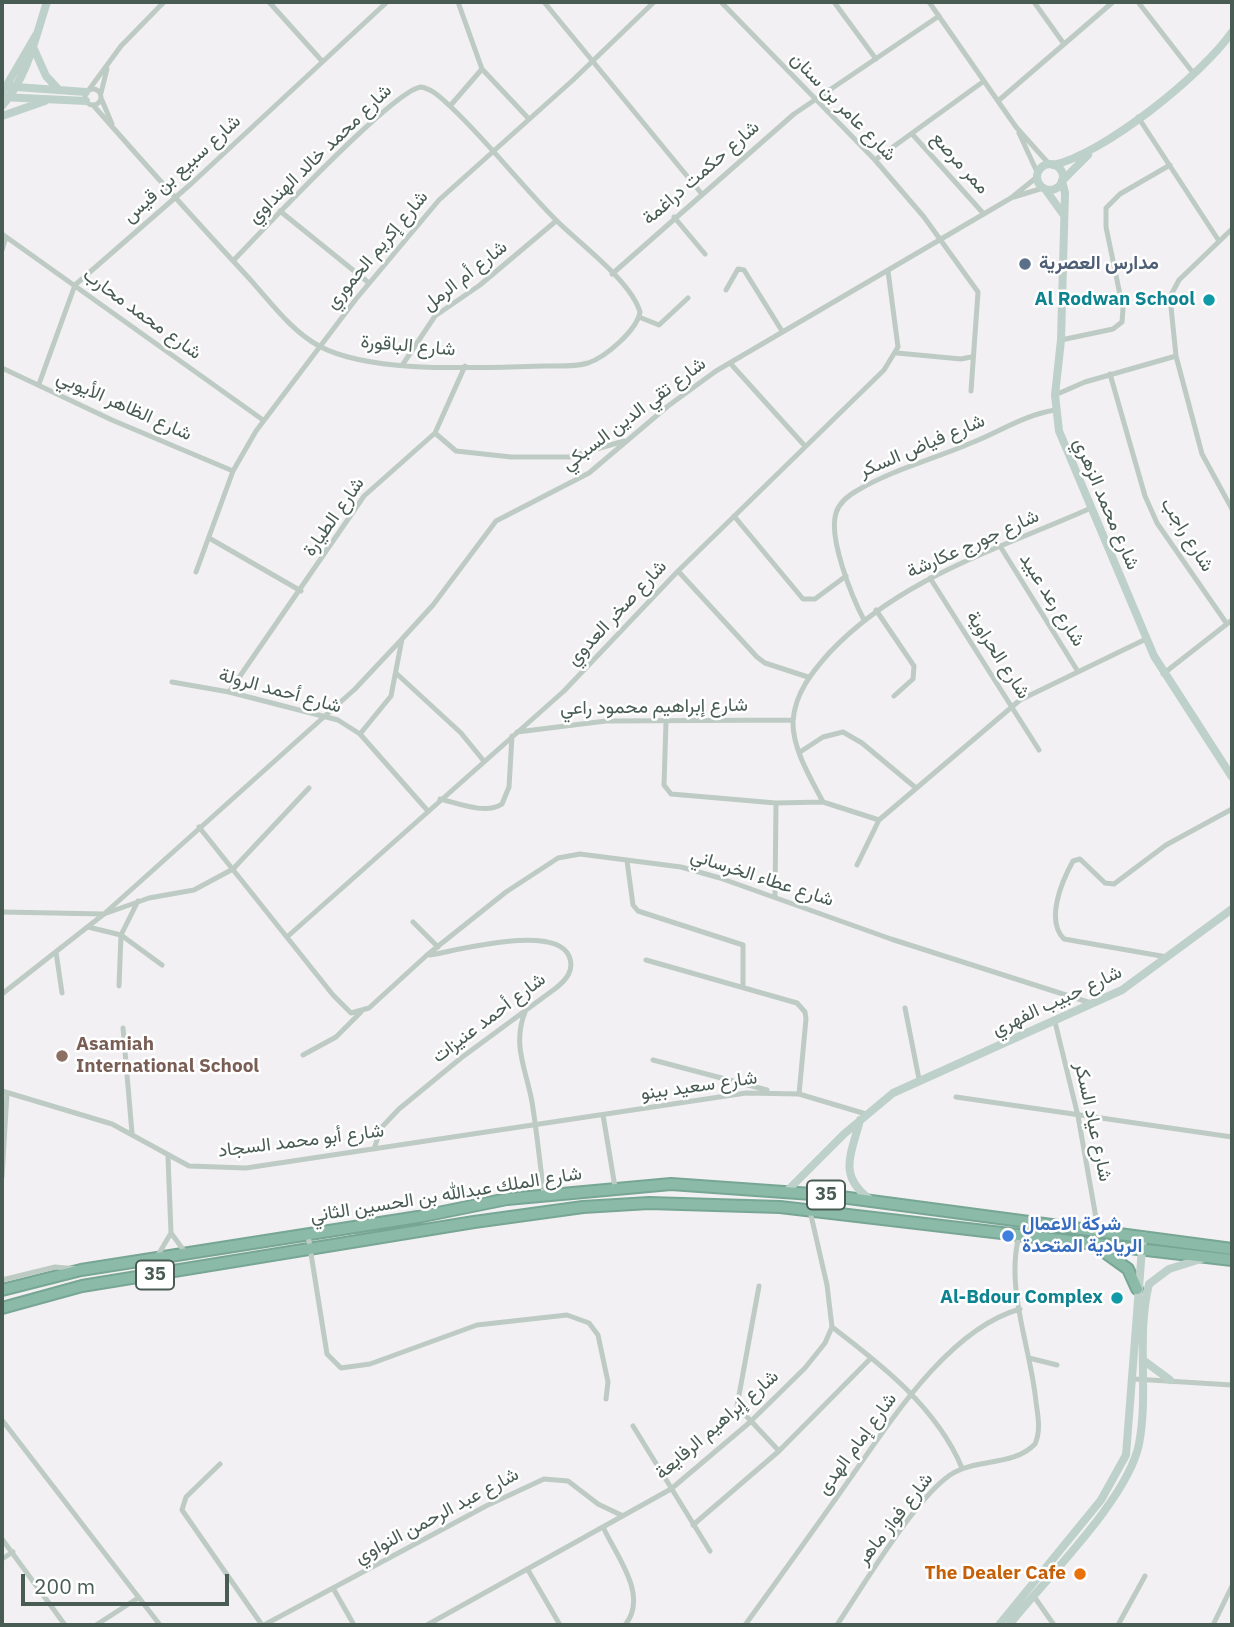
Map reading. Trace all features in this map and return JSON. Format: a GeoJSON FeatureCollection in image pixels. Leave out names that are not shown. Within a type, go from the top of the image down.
{"type":"FeatureCollection","features":[{"type":"Feature","properties":{"kind":"highway","name":"شارع الملك عبدالله بن الحسين الثاني"},"geometry":{"type":"LineString","coordinates":[[2,1290],[81,1270],[157,1256],[308,1235],[544,1195],[615,1187],[681,1184],[787,1191],[872,1201],[1098,1229],[1232,1249]]}},
{"type":"Feature","properties":{"kind":"highway","name":"شارع الملك عبدالله بن الحسين الثاني"},"geometry":{"type":"LineString","coordinates":[[2,1308],[82,1286],[583,1207],[686,1202],[810,1211],[1232,1261]]}},
{"type":"Feature","properties":{"kind":"highway"},"geometry":{"type":"LineString","coordinates":[[1094,1244],[1128,1269],[1137,1289]]}},
{"type":"Feature","properties":{"kind":"street"},"geometry":{"type":"LineString","coordinates":[[6,91],[34,48],[47,2]]}},
{"type":"Feature","properties":{"kind":"street"},"geometry":{"type":"LineString","coordinates":[[88,97],[107,66],[164,2]]}},
{"type":"Feature","properties":{"kind":"street"},"geometry":{"type":"LineString","coordinates":[[269,2],[322,61]]}},
{"type":"Feature","properties":{"kind":"street","name":"شارع سبيع بن قيس"},"geometry":{"type":"LineString","coordinates":[[39,384],[75,285],[387,2]]}},
{"type":"Feature","properties":{"kind":"street"},"geometry":{"type":"LineString","coordinates":[[458,2],[482,69],[528,119]]}},
{"type":"Feature","properties":{"kind":"street"},"geometry":{"type":"LineString","coordinates":[[544,2],[701,193]]}},
{"type":"Feature","properties":{"kind":"street","name":"شارع إكريم الحموري"},"geometry":{"type":"LineString","coordinates":[[196,572],[233,471],[263,420],[369,283],[427,212],[654,2]]}},
{"type":"Feature","properties":{"kind":"street","name":"شارع عامر بن سنان"},"geometry":{"type":"LineString","coordinates":[[721,2],[875,160],[940,237],[980,298],[971,357],[971,391]]}},
{"type":"Feature","properties":{"kind":"street"},"geometry":{"type":"LineString","coordinates":[[834,2],[876,59]]}},
{"type":"Feature","properties":{"kind":"street"},"geometry":{"type":"LineString","coordinates":[[929,2],[1016,127],[1051,165],[1061,170],[1062,181]]}},
{"type":"Feature","properties":{"kind":"street"},"geometry":{"type":"LineString","coordinates":[[1034,2],[1064,44]]}},
{"type":"Feature","properties":{"kind":"street"},"geometry":{"type":"LineString","coordinates":[[998,101],[1113,2]]}},
{"type":"Feature","properties":{"kind":"street"},"geometry":{"type":"LineString","coordinates":[[1138,2],[1194,74]]}},
{"type":"Feature","properties":{"kind":"street","name":"شارع حكمت دراغمة"},"geometry":{"type":"LineString","coordinates":[[612,274],[701,193],[814,99],[939,16]]}},
{"type":"Feature","properties":{"kind":"street"},"geometry":{"type":"LineString","coordinates":[[1044,189],[1055,189],[1092,150],[1194,74],[1232,32]]}},
{"type":"Feature","properties":{"kind":"street"},"geometry":{"type":"LineString","coordinates":[[2,106],[6,91],[36,36]]}},
{"type":"Feature","properties":{"kind":"street"},"geometry":{"type":"LineString","coordinates":[[34,48],[40,68],[60,90]]}},
{"type":"Feature","properties":{"kind":"street"},"geometry":{"type":"LineString","coordinates":[[101,96],[107,66]]}},
{"type":"Feature","properties":{"kind":"street"},"geometry":{"type":"LineString","coordinates":[[450,106],[482,69]]}},
{"type":"Feature","properties":{"kind":"street"},"geometry":{"type":"LineString","coordinates":[[875,160],[984,81]]}},
{"type":"Feature","properties":{"kind":"street","name":"شارع محمد خالد الهنداوي"},"geometry":{"type":"LineString","coordinates":[[233,261],[280,211],[414,88],[427,88],[450,106],[493,149],[556,221],[612,274]]}},
{"type":"Feature","properties":{"kind":"street"},"geometry":{"type":"LineString","coordinates":[[88,97],[95,89],[101,96]]}},
{"type":"Feature","properties":{"kind":"street"},"geometry":{"type":"LineString","coordinates":[[6,91],[60,90],[88,97]]}},
{"type":"Feature","properties":{"kind":"street"},"geometry":{"type":"LineString","coordinates":[[6,91],[55,99],[101,96]]}},
{"type":"Feature","properties":{"kind":"street","name":"شارع الباقورة"},"geometry":{"type":"LineString","coordinates":[[101,96],[115,130]]}},
{"type":"Feature","properties":{"kind":"street","name":"شارع الباقورة"},"geometry":{"type":"LineString","coordinates":[[88,97],[174,198],[298,330],[320,346],[357,359],[403,364],[465,366],[587,363],[606,352],[639,317]]}},
{"type":"Feature","properties":{"kind":"street"},"geometry":{"type":"LineString","coordinates":[[2,116],[55,99]]}},
{"type":"Feature","properties":{"kind":"street"},"geometry":{"type":"LineString","coordinates":[[1138,117],[1219,241]]}},
{"type":"Feature","properties":{"kind":"street"},"geometry":{"type":"LineString","coordinates":[[1016,127],[1044,189],[1063,214]]}},
{"type":"Feature","properties":{"kind":"street","name":"ممر مرصع"},"geometry":{"type":"LineString","coordinates":[[913,135],[984,213]]}},
{"type":"Feature","properties":{"kind":"street"},"geometry":{"type":"LineString","coordinates":[[1038,176],[1042,167],[1092,150]]}},
{"type":"Feature","properties":{"kind":"street"},"geometry":{"type":"LineString","coordinates":[[1061,340],[1119,326],[1123,309],[1104,218],[1106,208],[1120,194],[1170,165]]}},
{"type":"Feature","properties":{"kind":"street","name":"شارع تقي الدين السبكي"},"geometry":{"type":"LineString","coordinates":[[104,914],[355,689],[433,605],[496,521],[579,480],[681,395],[782,331],[1011,198],[1038,176]]}},
{"type":"Feature","properties":{"kind":"street","name":"شارع محمد الزهري"},"geometry":{"type":"LineString","coordinates":[[1062,181],[1065,193],[1061,340],[1055,410],[1064,447],[1163,674],[1232,776]]}},
{"type":"Feature","properties":{"kind":"street","name":"شارع تقي الدين السبكي"},"geometry":{"type":"LineString","coordinates":[[1011,198],[1044,189]]}},
{"type":"Feature","properties":{"kind":"street"},"geometry":{"type":"LineString","coordinates":[[280,211],[369,283]]}},
{"type":"Feature","properties":{"kind":"street"},"geometry":{"type":"LineString","coordinates":[[674,218],[705,254]]}},
{"type":"Feature","properties":{"kind":"street","name":"شارع أم الرمل"},"geometry":{"type":"LineString","coordinates":[[403,364],[435,316],[480,285],[556,221]]}},
{"type":"Feature","properties":{"kind":"street"},"geometry":{"type":"LineString","coordinates":[[1232,229],[1172,289],[1171,311],[1176,356],[1202,454],[1232,509]]}},
{"type":"Feature","properties":{"kind":"street"},"geometry":{"type":"LineString","coordinates":[[2,250],[4,236]]}},
{"type":"Feature","properties":{"kind":"street","name":"شارع محمد محارب"},"geometry":{"type":"LineString","coordinates":[[4,236],[263,420]]}},
{"type":"Feature","properties":{"kind":"street"},"geometry":{"type":"LineString","coordinates":[[726,290],[738,269],[744,270],[782,331]]}},
{"type":"Feature","properties":{"kind":"street"},"geometry":{"type":"LineString","coordinates":[[888,271],[898,340],[897,353],[961,359],[971,357]]}},
{"type":"Feature","properties":{"kind":"street"},"geometry":{"type":"LineString","coordinates":[[612,274],[639,307],[639,317],[659,325],[688,298]]}},
{"type":"Feature","properties":{"kind":"street","name":"شارع صخر العدوي"},"geometry":{"type":"LineString","coordinates":[[287,937],[575,681],[678,571],[804,445],[884,370],[897,353]]}},
{"type":"Feature","properties":{"kind":"street"},"geometry":{"type":"LineString","coordinates":[[1055,395],[1111,374],[1176,356]]}},
{"type":"Feature","properties":{"kind":"street"},"geometry":{"type":"LineString","coordinates":[[730,363],[804,445]]}},
{"type":"Feature","properties":{"kind":"street","name":"شارع الطيارة"},"geometry":{"type":"LineString","coordinates":[[229,692],[364,496],[435,433],[465,366]]}},
{"type":"Feature","properties":{"kind":"street","name":"شارع الظاهر الأيوبي"},"geometry":{"type":"LineString","coordinates":[[2,368],[112,420],[233,471]]}},
{"type":"Feature","properties":{"kind":"street","name":"شارع راجب"},"geometry":{"type":"LineString","coordinates":[[1111,374],[1142,486],[1157,523],[1229,622]]}},
{"type":"Feature","properties":{"kind":"street","name":"شارع فياض السكر"},"geometry":{"type":"LineString","coordinates":[[864,620],[846,576],[835,520],[836,511],[848,497],[870,484],[972,443],[1032,415],[1055,410]]}},
{"type":"Feature","properties":{"kind":"street"},"geometry":{"type":"LineString","coordinates":[[435,433],[449,447],[465,454],[544,458],[580,455],[630,438]]}},
{"type":"Feature","properties":{"kind":"street","name":"شارع جورج عكارشة"},"geometry":{"type":"LineString","coordinates":[[793,720],[808,677],[877,610],[930,578],[1091,508]]}},
{"type":"Feature","properties":{"kind":"street"},"geometry":{"type":"LineString","coordinates":[[734,516],[803,599],[815,599],[846,576]]}},
{"type":"Feature","properties":{"kind":"street"},"geometry":{"type":"LineString","coordinates":[[209,538],[301,591]]}},
{"type":"Feature","properties":{"kind":"street","name":"شارع رعد عبيد"},"geometry":{"type":"LineString","coordinates":[[1000,547],[1077,670]]}},
{"type":"Feature","properties":{"kind":"street"},"geometry":{"type":"LineString","coordinates":[[678,571],[757,657],[765,663],[808,677]]}},
{"type":"Feature","properties":{"kind":"street","name":"شارع الحراوية"},"geometry":{"type":"LineString","coordinates":[[930,578],[1039,750]]}},
{"type":"Feature","properties":{"kind":"street"},"geometry":{"type":"LineString","coordinates":[[877,610],[914,666],[913,678],[894,696]]}},
{"type":"Feature","properties":{"kind":"street"},"geometry":{"type":"LineString","coordinates":[[1163,674],[1229,622]]}},
{"type":"Feature","properties":{"kind":"street"},"geometry":{"type":"LineString","coordinates":[[360,734],[388,702],[397,674],[402,639]]}},
{"type":"Feature","properties":{"kind":"street"},"geometry":{"type":"LineString","coordinates":[[857,865],[879,820],[1011,705],[1077,670],[1146,639]]}},
{"type":"Feature","properties":{"kind":"street"},"geometry":{"type":"LineString","coordinates":[[397,674],[461,733],[483,760]]}},
{"type":"Feature","properties":{"kind":"street","name":"شارع أحمد الرولة"},"geometry":{"type":"LineString","coordinates":[[172,682],[229,692],[338,720],[360,734],[427,810]]}},
{"type":"Feature","properties":{"kind":"street"},"geometry":{"type":"LineString","coordinates":[[793,720],[800,752],[822,802]]}},
{"type":"Feature","properties":{"kind":"street","name":"شارع إبراهيم محمود راعي"},"geometry":{"type":"LineString","coordinates":[[514,734],[578,722],[793,720]]}},
{"type":"Feature","properties":{"kind":"street"},"geometry":{"type":"LineString","coordinates":[[666,722],[664,785],[668,792],[776,803],[822,802],[879,820]]}},
{"type":"Feature","properties":{"kind":"street"},"geometry":{"type":"LineString","coordinates":[[800,752],[823,737],[843,732],[862,743],[916,789]]}},
{"type":"Feature","properties":{"kind":"street"},"geometry":{"type":"LineString","coordinates":[[440,799],[492,809],[502,804],[509,787],[514,734]]}},
{"type":"Feature","properties":{"kind":"street"},"geometry":{"type":"LineString","coordinates":[[2,994],[104,914],[138,901],[194,890],[233,869],[309,788]]}},
{"type":"Feature","properties":{"kind":"street"},"geometry":{"type":"LineString","coordinates":[[775,897],[776,803]]}},
{"type":"Feature","properties":{"kind":"street"},"geometry":{"type":"LineString","coordinates":[[1170,957],[1064,939],[1056,928],[1058,903],[1073,862],[1080,859],[1105,883],[1114,884],[1166,845],[1232,809]]}},
{"type":"Feature","properties":{"kind":"street"},"geometry":{"type":"LineString","coordinates":[[200,827],[341,1005],[351,1013],[361,1012]]}},
{"type":"Feature","properties":{"kind":"street","name":"شارع عطاء الخرساني"},"geometry":{"type":"LineString","coordinates":[[303,1055],[336,1037],[427,955],[506,892],[558,858],[580,854],[697,871],[891,939],[1094,1003]]}},
{"type":"Feature","properties":{"kind":"street"},"geometry":{"type":"LineString","coordinates":[[627,861],[633,903],[638,911],[743,945],[743,986]]}},
{"type":"Feature","properties":{"kind":"street"},"geometry":{"type":"LineString","coordinates":[[119,986],[121,935],[138,901]]}},
{"type":"Feature","properties":{"kind":"street","name":"شارع حبيب الفهري"},"geometry":{"type":"LineString","coordinates":[[787,1191],[863,1117],[893,1093],[919,1079],[1055,1022],[1137,981],[1232,909]]}},
{"type":"Feature","properties":{"kind":"street"},"geometry":{"type":"LineString","coordinates":[[2,912],[104,914]]}},
{"type":"Feature","properties":{"kind":"street"},"geometry":{"type":"LineString","coordinates":[[413,922],[438,947]]}},
{"type":"Feature","properties":{"kind":"street"},"geometry":{"type":"LineString","coordinates":[[88,927],[121,935],[162,965]]}},
{"type":"Feature","properties":{"kind":"street","name":"شارع أحمد عنيزات"},"geometry":{"type":"LineString","coordinates":[[373,1149],[381,1128],[399,1109],[569,975],[571,959],[559,945],[552,942],[526,941],[427,955]]}},
{"type":"Feature","properties":{"kind":"street"},"geometry":{"type":"LineString","coordinates":[[56,952],[62,993]]}},
{"type":"Feature","properties":{"kind":"street"},"geometry":{"type":"LineString","coordinates":[[646,961],[789,999],[805,1012],[799,1094]]}},
{"type":"Feature","properties":{"kind":"street"},"geometry":{"type":"LineString","coordinates":[[905,1008],[919,1079]]}},
{"type":"Feature","properties":{"kind":"street"},"geometry":{"type":"LineString","coordinates":[[526,1011],[519,1027],[519,1052],[535,1125],[544,1195]]}},
{"type":"Feature","properties":{"kind":"street","name":"شارع عياد السكر"},"geometry":{"type":"LineString","coordinates":[[1055,1022],[1078,1116],[1098,1229]]}},
{"type":"Feature","properties":{"kind":"street"},"geometry":{"type":"LineString","coordinates":[[123,1028],[132,1132]]}},
{"type":"Feature","properties":{"kind":"street"},"geometry":{"type":"LineString","coordinates":[[653,1060],[774,1092]]}},
{"type":"Feature","properties":{"kind":"street"},"geometry":{"type":"LineString","coordinates":[[2,1177],[4,1092]]}},
{"type":"Feature","properties":{"kind":"street","name":"شارع أبو محمد السجاد"},"geometry":{"type":"LineString","coordinates":[[4,1092],[74,1111],[132,1132],[182,1164],[231,1169],[535,1125]]}},
{"type":"Feature","properties":{"kind":"street","name":"شارع سعيد بينو"},"geometry":{"type":"LineString","coordinates":[[535,1125],[723,1095],[774,1092],[799,1094],[863,1117]]}},
{"type":"Feature","properties":{"kind":"street"},"geometry":{"type":"LineString","coordinates":[[956,1097],[1232,1137]]}},
{"type":"Feature","properties":{"kind":"street"},"geometry":{"type":"LineString","coordinates":[[603,1115],[615,1187]]}},
{"type":"Feature","properties":{"kind":"street"},"geometry":{"type":"LineString","coordinates":[[863,1117],[848,1169],[850,1177],[872,1201]]}},
{"type":"Feature","properties":{"kind":"street"},"geometry":{"type":"LineString","coordinates":[[168,1157],[171,1233],[176,1244],[185,1252]]}},
{"type":"Feature","properties":{"kind":"street"},"geometry":{"type":"LineString","coordinates":[[170,1175],[182,1164]]}},
{"type":"Feature","properties":{"kind":"street"},"geometry":{"type":"LineString","coordinates":[[810,1211],[827,1285],[832,1326],[871,1357],[912,1396],[946,1438],[962,1468]]}},
{"type":"Feature","properties":{"kind":"street"},"geometry":{"type":"LineString","coordinates":[[157,1256],[171,1233]]}},
{"type":"Feature","properties":{"kind":"street"},"geometry":{"type":"LineString","coordinates":[[308,1235],[327,1354],[341,1368],[370,1364],[477,1325],[567,1315],[589,1323],[598,1335],[608,1382],[606,1399]]}},
{"type":"Feature","properties":{"kind":"street","name":"شارع فواز ماهر"},"geometry":{"type":"LineString","coordinates":[[837,1625],[921,1505],[948,1476],[962,1468],[1010,1457],[1035,1444],[1039,1430],[1014,1260],[1019,1236]]}},
{"type":"Feature","properties":{"kind":"street"},"geometry":{"type":"LineString","coordinates":[[1009,1625],[1123,1485],[1139,1442],[1137,1289],[1143,1236]]}},
{"type":"Feature","properties":{"kind":"street"},"geometry":{"type":"LineString","coordinates":[[999,1625],[1101,1500],[1126,1455],[1143,1360],[1149,1284],[1169,1269],[1204,1258]]}},
{"type":"Feature","properties":{"kind":"street"},"geometry":{"type":"LineString","coordinates":[[2,1280],[62,1266],[81,1270]]}},
{"type":"Feature","properties":{"kind":"street"},"geometry":{"type":"LineString","coordinates":[[759,1286],[737,1402],[739,1411],[749,1423],[779,1451]]}},
{"type":"Feature","properties":{"kind":"street","name":"شارع إمام الهدى"},"geometry":{"type":"LineString","coordinates":[[745,1625],[912,1396],[963,1342],[996,1318],[1020,1309]]}},
{"type":"Feature","properties":{"kind":"street","name":"شارع إبراهيم الرفايعة"},"geometry":{"type":"LineString","coordinates":[[427,1625],[604,1529],[671,1489],[749,1423],[817,1354],[832,1326]]}},
{"type":"Feature","properties":{"kind":"street"},"geometry":{"type":"LineString","coordinates":[[693,1525],[779,1451],[871,1357]]}},
{"type":"Feature","properties":{"kind":"street"},"geometry":{"type":"LineString","coordinates":[[1029,1358],[1058,1365]]}},
{"type":"Feature","properties":{"kind":"street"},"geometry":{"type":"LineString","coordinates":[[1143,1360],[1170,1380]]}},
{"type":"Feature","properties":{"kind":"street"},"geometry":{"type":"LineString","coordinates":[[1139,1380],[1232,1385]]}},
{"type":"Feature","properties":{"kind":"street"},"geometry":{"type":"LineString","coordinates":[[2,1420],[160,1625]]}},
{"type":"Feature","properties":{"kind":"street"},"geometry":{"type":"LineString","coordinates":[[633,1426],[710,1551]]}},
{"type":"Feature","properties":{"kind":"street"},"geometry":{"type":"LineString","coordinates":[[220,1464],[186,1497],[182,1510],[263,1625]]}},
{"type":"Feature","properties":{"kind":"street","name":"شارع عبد الرحمن النواوي"},"geometry":{"type":"LineString","coordinates":[[263,1625],[486,1506],[544,1479],[568,1481],[598,1504],[624,1516]]}},
{"type":"Feature","properties":{"kind":"street"},"geometry":{"type":"LineString","coordinates":[[604,1529],[635,1597],[633,1616],[625,1625]]}},
{"type":"Feature","properties":{"kind":"street"},"geometry":{"type":"LineString","coordinates":[[2,1539],[65,1625]]}},
{"type":"Feature","properties":{"kind":"street"},"geometry":{"type":"LineString","coordinates":[[2,1559],[13,1552]]}},
{"type":"Feature","properties":{"kind":"street"},"geometry":{"type":"LineString","coordinates":[[528,1570],[560,1625]]}},
{"type":"Feature","properties":{"kind":"street"},"geometry":{"type":"LineString","coordinates":[[1118,1625],[1145,1576]]}},
{"type":"Feature","properties":{"kind":"street"},"geometry":{"type":"LineString","coordinates":[[1213,1625],[1230,1596],[1232,1586]]}},
{"type":"Feature","properties":{"kind":"street"},"geometry":{"type":"LineString","coordinates":[[333,1588],[354,1625]]}},
{"type":"Feature","properties":{"kind":"street"},"geometry":{"type":"LineString","coordinates":[[1033,1594],[1054,1625]]}},
{"type":"Feature","properties":{"kind":"street"},"geometry":{"type":"LineString","coordinates":[[96,1625],[138,1598]]}},
{"type":"Feature","properties":{"kind":"place","name":"مدارس العصرية"},"geometry":{"type":"Point","coordinates":[1025,264]}},
{"type":"Feature","properties":{"kind":"place","name":"Al Rodwan School"},"geometry":{"type":"Point","coordinates":[1209,300]}},
{"type":"Feature","properties":{"kind":"place","name":"Asamiah International School"},"geometry":{"type":"Point","coordinates":[62,1056]}},
{"type":"Feature","properties":{"kind":"place","name":"شركة الاعمال الريادية المتحدة"},"geometry":{"type":"Point","coordinates":[1008,1236]}},
{"type":"Feature","properties":{"kind":"place","name":"Al-Bdour Complex"},"geometry":{"type":"Point","coordinates":[1117,1298]}},
{"type":"Feature","properties":{"kind":"place","name":"The Dealer Cafe"},"geometry":{"type":"Point","coordinates":[1080,1574]}}]}
